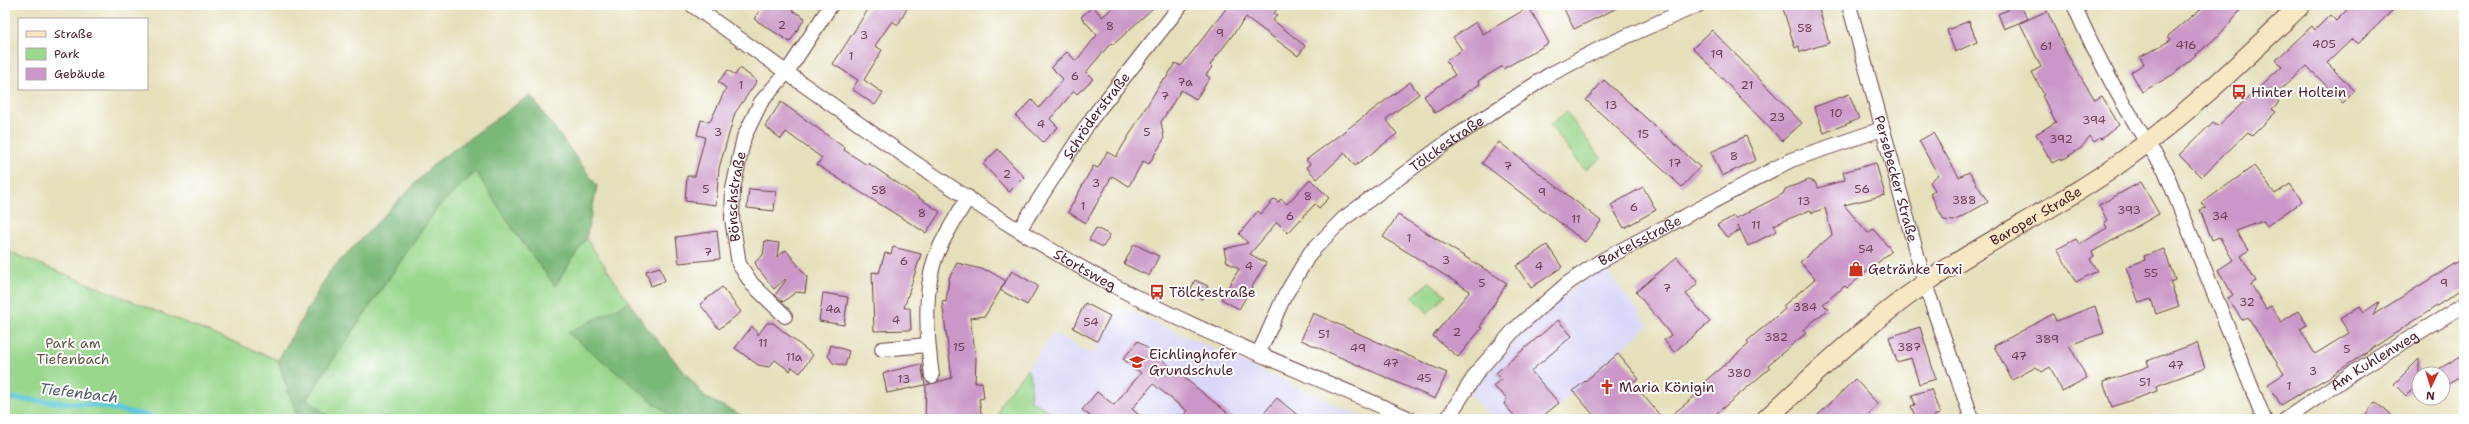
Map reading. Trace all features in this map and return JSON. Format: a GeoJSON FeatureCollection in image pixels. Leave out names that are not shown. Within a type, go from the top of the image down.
{"type":"FeatureCollection","features":[{"type":"Feature","properties":{"kind":"main road","name":"Baroper Straße"},"geometry":{"type":"LineString","coordinates":[[1766,419],[1857,336],[1924,284],[2046,212],[2147,143],[2226,76],[2301,5]]}},
{"type":"Feature","properties":{"kind":"street","name":"Stortsweg"},"geometry":{"type":"LineString","coordinates":[[692,5],[968,197],[1019,230],[1130,294],[1259,353],[1410,419]]}},
{"type":"Feature","properties":{"kind":"street","name":"Bönschstraße"},"geometry":{"type":"LineString","coordinates":[[785,316],[752,284],[739,264],[732,218],[733,189],[744,137],[761,102],[787,72],[831,5]]}},
{"type":"Feature","properties":{"kind":"street","name":"Schröderstraße"},"geometry":{"type":"LineString","coordinates":[[1019,230],[1092,118],[1181,5]]}},
{"type":"Feature","properties":{"kind":"street","name":"Tölckestraße"},"geometry":{"type":"LineString","coordinates":[[1259,353],[1283,298],[1310,253],[1343,219],[1446,143],[1549,76],[1607,45],[1698,5]]}},
{"type":"Feature","properties":{"kind":"street","name":"Persebecker Straße"},"geometry":{"type":"LineString","coordinates":[[1849,5],[1924,284],[1972,419]]}},
{"type":"Feature","properties":{"kind":"street"},"geometry":{"type":"LineString","coordinates":[[2074,5],[2091,45],[2147,143],[2165,170],[2264,419]]}},
{"type":"Feature","properties":{"kind":"street","name":"Bartelsstraße"},"geometry":{"type":"LineString","coordinates":[[1447,419],[1478,371],[1515,329],[1568,283],[1593,266],[1791,160],[1882,129]]}},
{"type":"Feature","properties":{"kind":"street"},"geometry":{"type":"LineString","coordinates":[[932,376],[927,345],[928,292],[937,252],[968,197]]}},
{"type":"Feature","properties":{"kind":"street","name":"Am Kuhlenweg"},"geometry":{"type":"LineString","coordinates":[[2286,419],[2354,372],[2464,305]]}},
{"type":"Feature","properties":{"kind":"street"},"geometry":{"type":"LineString","coordinates":[[882,349],[927,345]]}},
{"type":"Feature","properties":{"kind":"shaded area","name":"Maria Königin"},"geometry":{"type":"Polygon","coordinates":[[[1604,268],[1649,325],[1543,419],[1493,419],[1470,395],[1475,386],[1532,323],[1579,284],[1604,268]]]}},
{"type":"Feature","properties":{"kind":"shaded area","name":"Eichlinghofer Grundschule"},"geometry":{"type":"Polygon","coordinates":[[[1120,307],[1363,417],[997,419],[1001,403],[1054,333],[1093,355],[1120,307]]]}},
{"type":"Feature","properties":{"kind":"green space"},"geometry":{"type":"Polygon","coordinates":[[[530,95],[597,186],[586,238],[555,286],[517,235],[476,172],[437,208],[307,398],[331,419],[298,419],[278,360],[330,271],[435,163],[530,95]]]}},
{"type":"Feature","properties":{"kind":"green space"},"geometry":{"type":"Polygon","coordinates":[[[1566,112],[1601,158],[1585,170],[1550,125],[1566,112]]]}},
{"type":"Feature","properties":{"kind":"green space"},"geometry":{"type":"Polygon","coordinates":[[[476,171],[517,235],[555,285],[586,238],[643,323],[706,398],[749,419],[331,419],[307,398],[437,208],[476,171]]]}},
{"type":"Feature","properties":{"kind":"green space","name":"Park am Tiefenbach"},"geometry":{"type":"Polygon","coordinates":[[[5,250],[278,360],[290,396],[309,419],[5,419],[5,250]]]}},
{"type":"Feature","properties":{"kind":"green space"},"geometry":{"type":"Polygon","coordinates":[[[1429,282],[1446,295],[1428,313],[1412,297],[1429,282]]]}},
{"type":"Feature","properties":{"kind":"green space"},"geometry":{"type":"Polygon","coordinates":[[[629,302],[643,323],[706,398],[749,419],[674,419],[568,333],[629,302]]]}},
{"type":"Feature","properties":{"kind":"green space"},"geometry":{"type":"Polygon","coordinates":[[[1027,369],[1031,379],[1030,400],[1063,419],[997,419],[1001,403],[1027,369]]]}},
{"type":"Feature","properties":{"kind":"building"},"geometry":{"type":"Polygon","coordinates":[[[763,5],[795,5],[792,10],[805,18],[790,42],[754,19],[763,5]]]}},
{"type":"Feature","properties":{"kind":"building"},"geometry":{"type":"Polygon","coordinates":[[[871,5],[909,5],[898,25],[892,21],[875,46],[882,50],[864,80],[883,93],[875,105],[852,89],[858,80],[833,64],[871,5]]]}},
{"type":"Feature","properties":{"kind":"building"},"geometry":{"type":"Polygon","coordinates":[[[1116,5],[1156,5],[1113,45],[1111,43],[1086,72],[1093,79],[1077,94],[1074,91],[1050,119],[1058,127],[1043,142],[1016,116],[1032,100],[1039,108],[1063,79],[1051,67],[1067,52],[1076,61],[1097,35],[1081,17],[1093,6],[1102,17],[1116,5]]]}},
{"type":"Feature","properties":{"kind":"building"},"geometry":{"type":"Polygon","coordinates":[[[1229,5],[1280,5],[1274,13],[1277,15],[1273,20],[1305,46],[1298,56],[1246,17],[1210,65],[1212,67],[1206,75],[1210,78],[1196,99],[1181,90],[1161,122],[1164,139],[1149,164],[1143,161],[1129,186],[1112,176],[1086,223],[1068,212],[1093,166],[1098,168],[1107,152],[1116,157],[1163,79],[1165,80],[1175,63],[1181,66],[1229,5]]]}},
{"type":"Feature","properties":{"kind":"building"},"geometry":{"type":"Polygon","coordinates":[[[1562,5],[1623,5],[1574,29],[1562,5]]]}},
{"type":"Feature","properties":{"kind":"building"},"geometry":{"type":"Polygon","coordinates":[[[1782,5],[1818,5],[1829,43],[1800,52],[1799,46],[1795,48],[1782,5]]]}},
{"type":"Feature","properties":{"kind":"building"},"geometry":{"type":"Polygon","coordinates":[[[2006,5],[2020,5],[2028,19],[2004,29],[1998,14],[2008,10],[2006,5]]]}},
{"type":"Feature","properties":{"kind":"building"},"geometry":{"type":"Polygon","coordinates":[[[2205,5],[2245,5],[2220,34],[2174,74],[2142,92],[2131,72],[2144,64],[2140,57],[2171,40],[2168,36],[2205,5]]]}},
{"type":"Feature","properties":{"kind":"building"},"geometry":{"type":"Polygon","coordinates":[[[2352,5],[2398,5],[2358,44],[2352,39],[2327,63],[2355,91],[2343,103],[2307,66],[2273,96],[2279,102],[2272,109],[2276,112],[2252,136],[2248,132],[2201,177],[2179,155],[2213,122],[2218,126],[2282,66],[2276,60],[2312,26],[2315,30],[2330,15],[2336,21],[2352,5]]]}},
{"type":"Feature","properties":{"kind":"building"},"geometry":{"type":"Polygon","coordinates":[[[1529,7],[1549,43],[1503,69],[1501,67],[1478,81],[1480,84],[1435,113],[1424,96],[1455,75],[1446,61],[1462,50],[1453,37],[1476,22],[1483,34],[1529,7]]]}},
{"type":"Feature","properties":{"kind":"building"},"geometry":{"type":"Polygon","coordinates":[[[2047,11],[2067,54],[2095,100],[2102,96],[2119,125],[2101,139],[2100,138],[2094,142],[2090,136],[2081,148],[2061,161],[2060,159],[2052,163],[2036,134],[2056,122],[2042,96],[2044,95],[2032,72],[2041,67],[2020,23],[2047,11]]]}},
{"type":"Feature","properties":{"kind":"building"},"geometry":{"type":"Polygon","coordinates":[[[1969,21],[1977,42],[1955,52],[1947,30],[1969,21]]]}},
{"type":"Feature","properties":{"kind":"building"},"geometry":{"type":"Polygon","coordinates":[[[1712,30],[1802,123],[1782,141],[1693,48],[1712,30]]]}},
{"type":"Feature","properties":{"kind":"building"},"geometry":{"type":"Polygon","coordinates":[[[740,68],[757,81],[735,113],[719,168],[716,205],[685,201],[687,176],[695,176],[705,137],[697,135],[701,120],[709,122],[711,120],[726,88],[718,82],[728,70],[735,75],[740,68]]]}},
{"type":"Feature","properties":{"kind":"building"},"geometry":{"type":"Polygon","coordinates":[[[1604,80],[1700,167],[1682,187],[1586,100],[1604,80]]]}},
{"type":"Feature","properties":{"kind":"building"},"geometry":{"type":"Polygon","coordinates":[[[1410,82],[1419,94],[1386,119],[1397,134],[1355,166],[1345,153],[1317,179],[1306,167],[1310,164],[1306,160],[1410,82]]]}},
{"type":"Feature","properties":{"kind":"building"},"geometry":{"type":"Polygon","coordinates":[[[1849,94],[1859,119],[1824,133],[1814,107],[1849,94]]]}},
{"type":"Feature","properties":{"kind":"building"},"geometry":{"type":"Polygon","coordinates":[[[781,102],[845,148],[844,150],[867,165],[868,163],[940,212],[926,233],[817,165],[822,158],[786,132],[781,139],[765,126],[781,102]]]}},
{"type":"Feature","properties":{"kind":"building"},"geometry":{"type":"Polygon","coordinates":[[[1933,133],[1959,177],[1969,172],[1988,202],[1954,221],[1944,220],[1930,193],[1935,190],[1930,182],[1938,175],[1919,141],[1933,133]]]}},
{"type":"Feature","properties":{"kind":"building"},"geometry":{"type":"Polygon","coordinates":[[[1746,136],[1756,160],[1722,176],[1711,152],[1746,136]]]}},
{"type":"Feature","properties":{"kind":"building"},"geometry":{"type":"Polygon","coordinates":[[[1499,142],[1601,221],[1585,242],[1482,163],[1499,142]]]}},
{"type":"Feature","properties":{"kind":"building"},"geometry":{"type":"Polygon","coordinates":[[[998,149],[1024,177],[1009,192],[983,164],[998,149]]]}},
{"type":"Feature","properties":{"kind":"building"},"geometry":{"type":"Polygon","coordinates":[[[1876,163],[1885,195],[1844,205],[1868,233],[1873,229],[1892,251],[1847,288],[1845,286],[1823,304],[1828,309],[1803,330],[1806,333],[1768,365],[1770,368],[1710,419],[1667,419],[1695,396],[1692,392],[1749,344],[1747,341],[1785,309],[1783,306],[1815,279],[1800,262],[1832,235],[1825,208],[1812,213],[1810,210],[1774,225],[1777,231],[1748,246],[1740,230],[1727,237],[1717,225],[1734,216],[1735,219],[1783,194],[1785,189],[1809,180],[1815,182],[1818,188],[1845,180],[1843,172],[1876,163]]]}},
{"type":"Feature","properties":{"kind":"building"},"geometry":{"type":"Polygon","coordinates":[[[2254,166],[2275,194],[2290,184],[2302,201],[2267,226],[2263,221],[2236,231],[2249,250],[2241,256],[2256,281],[2251,284],[2266,309],[2271,306],[2281,322],[2298,311],[2307,325],[2300,329],[2315,354],[2349,333],[2340,319],[2360,306],[2364,312],[2379,302],[2373,315],[2459,261],[2464,269],[2464,288],[2329,377],[2281,405],[2268,384],[2284,374],[2248,317],[2242,320],[2228,298],[2233,295],[2218,270],[2233,260],[2219,237],[2212,240],[2200,210],[2206,208],[2202,203],[2254,166]]]}},
{"type":"Feature","properties":{"kind":"building"},"geometry":{"type":"Polygon","coordinates":[[[1310,179],[1329,198],[1319,208],[1315,204],[1288,233],[1277,222],[1250,254],[1266,263],[1239,309],[1221,299],[1239,269],[1227,262],[1224,249],[1248,243],[1239,234],[1258,211],[1261,214],[1274,199],[1278,202],[1281,199],[1287,204],[1310,179]]]}},
{"type":"Feature","properties":{"kind":"building"},"geometry":{"type":"Polygon","coordinates":[[[2141,182],[2159,214],[2092,252],[2094,256],[2090,259],[2097,271],[2076,282],[2057,249],[2076,239],[2079,244],[2107,228],[2104,222],[2107,220],[2099,205],[2141,182]]]}},
{"type":"Feature","properties":{"kind":"building"},"geometry":{"type":"Polygon","coordinates":[[[1643,187],[1656,210],[1624,228],[1611,205],[1643,187]]]}},
{"type":"Feature","properties":{"kind":"building"},"geometry":{"type":"Polygon","coordinates":[[[749,189],[776,191],[774,211],[747,208],[749,189]]]}},
{"type":"Feature","properties":{"kind":"building"},"geometry":{"type":"Polygon","coordinates":[[[1398,215],[1507,283],[1480,327],[1482,328],[1458,357],[1433,336],[1470,291],[1383,237],[1398,215]]]}},
{"type":"Feature","properties":{"kind":"building"},"geometry":{"type":"Polygon","coordinates":[[[1096,228],[1110,235],[1103,247],[1089,240],[1096,228]]]}},
{"type":"Feature","properties":{"kind":"building"},"geometry":{"type":"Polygon","coordinates":[[[717,231],[720,259],[679,263],[676,237],[717,231]]]}},
{"type":"Feature","properties":{"kind":"building"},"geometry":{"type":"Polygon","coordinates":[[[765,241],[779,243],[777,257],[786,250],[807,277],[805,293],[796,292],[783,302],[775,295],[786,280],[785,279],[774,289],[757,267],[755,262],[763,255],[765,241]]]}},
{"type":"Feature","properties":{"kind":"building"},"geometry":{"type":"Polygon","coordinates":[[[1134,244],[1159,256],[1149,276],[1124,264],[1134,244]]]}},
{"type":"Feature","properties":{"kind":"building"},"geometry":{"type":"Polygon","coordinates":[[[1547,245],[1562,267],[1531,288],[1516,266],[1547,245]]]}},
{"type":"Feature","properties":{"kind":"building"},"geometry":{"type":"Polygon","coordinates":[[[893,247],[921,254],[904,308],[910,308],[911,330],[874,331],[872,272],[879,273],[885,253],[891,254],[893,247]]]}},
{"type":"Feature","properties":{"kind":"building"},"geometry":{"type":"Polygon","coordinates":[[[2164,249],[2175,280],[2170,282],[2179,306],[2156,314],[2151,299],[2139,303],[2126,267],[2145,260],[2144,256],[2164,249]]]}},
{"type":"Feature","properties":{"kind":"building"},"geometry":{"type":"Polygon","coordinates":[[[1677,257],[1698,283],[1686,294],[1710,322],[1674,352],[1664,340],[1671,335],[1636,292],[1677,257]]]}},
{"type":"Feature","properties":{"kind":"building"},"geometry":{"type":"Polygon","coordinates":[[[957,263],[989,271],[1006,281],[985,316],[970,318],[976,358],[975,383],[982,382],[984,398],[979,399],[982,419],[925,419],[926,385],[952,378],[942,301],[946,302],[949,278],[957,263]]]}},
{"type":"Feature","properties":{"kind":"building"},"geometry":{"type":"Polygon","coordinates":[[[660,267],[665,281],[651,286],[646,271],[660,267]]]}},
{"type":"Feature","properties":{"kind":"building"},"geometry":{"type":"Polygon","coordinates":[[[1012,271],[1038,286],[1027,305],[1000,290],[1012,271]]]}},
{"type":"Feature","properties":{"kind":"building"},"geometry":{"type":"Polygon","coordinates":[[[1195,280],[1208,286],[1202,299],[1189,293],[1195,280]]]}},
{"type":"Feature","properties":{"kind":"building"},"geometry":{"type":"Polygon","coordinates":[[[722,287],[741,312],[719,329],[700,304],[722,287]]]}},
{"type":"Feature","properties":{"kind":"building"},"geometry":{"type":"Polygon","coordinates":[[[823,293],[848,297],[844,325],[819,321],[823,293]]]}},
{"type":"Feature","properties":{"kind":"building"},"geometry":{"type":"Polygon","coordinates":[[[1085,303],[1110,316],[1097,341],[1073,328],[1085,303]]]}},
{"type":"Feature","properties":{"kind":"building"},"geometry":{"type":"Polygon","coordinates":[[[2095,306],[2104,333],[2069,345],[2087,378],[2062,391],[2050,367],[2042,372],[2036,367],[2012,380],[1994,346],[2053,314],[2056,321],[2095,306]]]}},
{"type":"Feature","properties":{"kind":"building"},"geometry":{"type":"Polygon","coordinates":[[[1313,313],[1447,373],[1435,399],[1301,340],[1313,313]]]}},
{"type":"Feature","properties":{"kind":"building"},"geometry":{"type":"Polygon","coordinates":[[[1558,320],[1572,336],[1531,371],[1559,403],[1539,419],[1517,419],[1504,404],[1507,398],[1493,386],[1501,379],[1496,373],[1558,320]]]}},
{"type":"Feature","properties":{"kind":"building"},"geometry":{"type":"Polygon","coordinates":[[[767,323],[773,323],[813,355],[800,373],[792,367],[790,371],[775,360],[769,367],[758,365],[735,348],[752,326],[758,335],[767,323]]]}},
{"type":"Feature","properties":{"kind":"building"},"geometry":{"type":"Polygon","coordinates":[[[1920,327],[1936,379],[1919,384],[1911,358],[1897,362],[1889,337],[1920,327]]]}},
{"type":"Feature","properties":{"kind":"building"},"geometry":{"type":"Polygon","coordinates":[[[1138,341],[1235,419],[1181,419],[1187,411],[1153,384],[1132,409],[1144,419],[1094,419],[1082,410],[1097,392],[1114,405],[1141,373],[1123,359],[1138,341]]]}},
{"type":"Feature","properties":{"kind":"building"},"geometry":{"type":"Polygon","coordinates":[[[2197,343],[2205,368],[2156,386],[2157,391],[2112,407],[2103,382],[2149,366],[2147,361],[2197,343]]]}},
{"type":"Feature","properties":{"kind":"building"},"geometry":{"type":"Polygon","coordinates":[[[831,345],[849,351],[845,366],[833,363],[828,356],[831,345]]]}},
{"type":"Feature","properties":{"kind":"building","name":"Maria Königin"},"geometry":{"type":"Polygon","coordinates":[[[1618,354],[1639,379],[1633,383],[1663,419],[1597,419],[1573,391],[1618,354]]]}},
{"type":"Feature","properties":{"kind":"building"},"geometry":{"type":"Polygon","coordinates":[[[2464,354],[2464,375],[2451,382],[2451,366],[2444,366],[2464,354]]]}},
{"type":"Feature","properties":{"kind":"building"},"geometry":{"type":"Polygon","coordinates":[[[2419,359],[2419,366],[2412,366],[2419,359]]]}},
{"type":"Feature","properties":{"kind":"building"},"geometry":{"type":"Polygon","coordinates":[[[921,364],[925,385],[887,393],[883,373],[921,364]]]}},
{"type":"Feature","properties":{"kind":"building"},"geometry":{"type":"Polygon","coordinates":[[[2411,367],[2411,391],[2406,396],[2394,384],[2411,367]]]}},
{"type":"Feature","properties":{"kind":"building"},"geometry":{"type":"Polygon","coordinates":[[[1855,379],[1878,404],[1867,416],[1863,419],[1814,419],[1855,379]]]}},
{"type":"Feature","properties":{"kind":"building"},"geometry":{"type":"Polygon","coordinates":[[[1931,389],[1940,414],[1933,416],[1934,419],[1916,419],[1911,406],[1915,405],[1912,395],[1931,389]]]}},
{"type":"Feature","properties":{"kind":"building"},"geometry":{"type":"Polygon","coordinates":[[[1277,398],[1302,419],[1259,419],[1277,398]]]}},
{"type":"Feature","properties":{"kind":"building"},"geometry":{"type":"Polygon","coordinates":[[[2375,402],[2396,419],[2362,419],[2375,402]]]}},
{"type":"Feature","properties":{"kind":"waterway","name":"Tiefenbach"},"geometry":{"type":"LineString","coordinates":[[5,398],[93,405],[150,416]]}},
{"type":"Feature","properties":{"kind":"place","name":"Hinter Holtein"},"geometry":{"type":"Point","coordinates":[2239,92]}},
{"type":"Feature","properties":{"kind":"place","name":"Getränke Taxi"},"geometry":{"type":"Point","coordinates":[1856,269]}},
{"type":"Feature","properties":{"kind":"place","name":"Tölckestraße"},"geometry":{"type":"Point","coordinates":[1157,292]}},
{"type":"Feature","properties":{"kind":"place","name":"Eichlinghofer Grundschule"},"geometry":{"type":"Point","coordinates":[1137,362]}},
{"type":"Feature","properties":{"kind":"place","name":"Maria Königin"},"geometry":{"type":"Point","coordinates":[1607,387]}}]}
